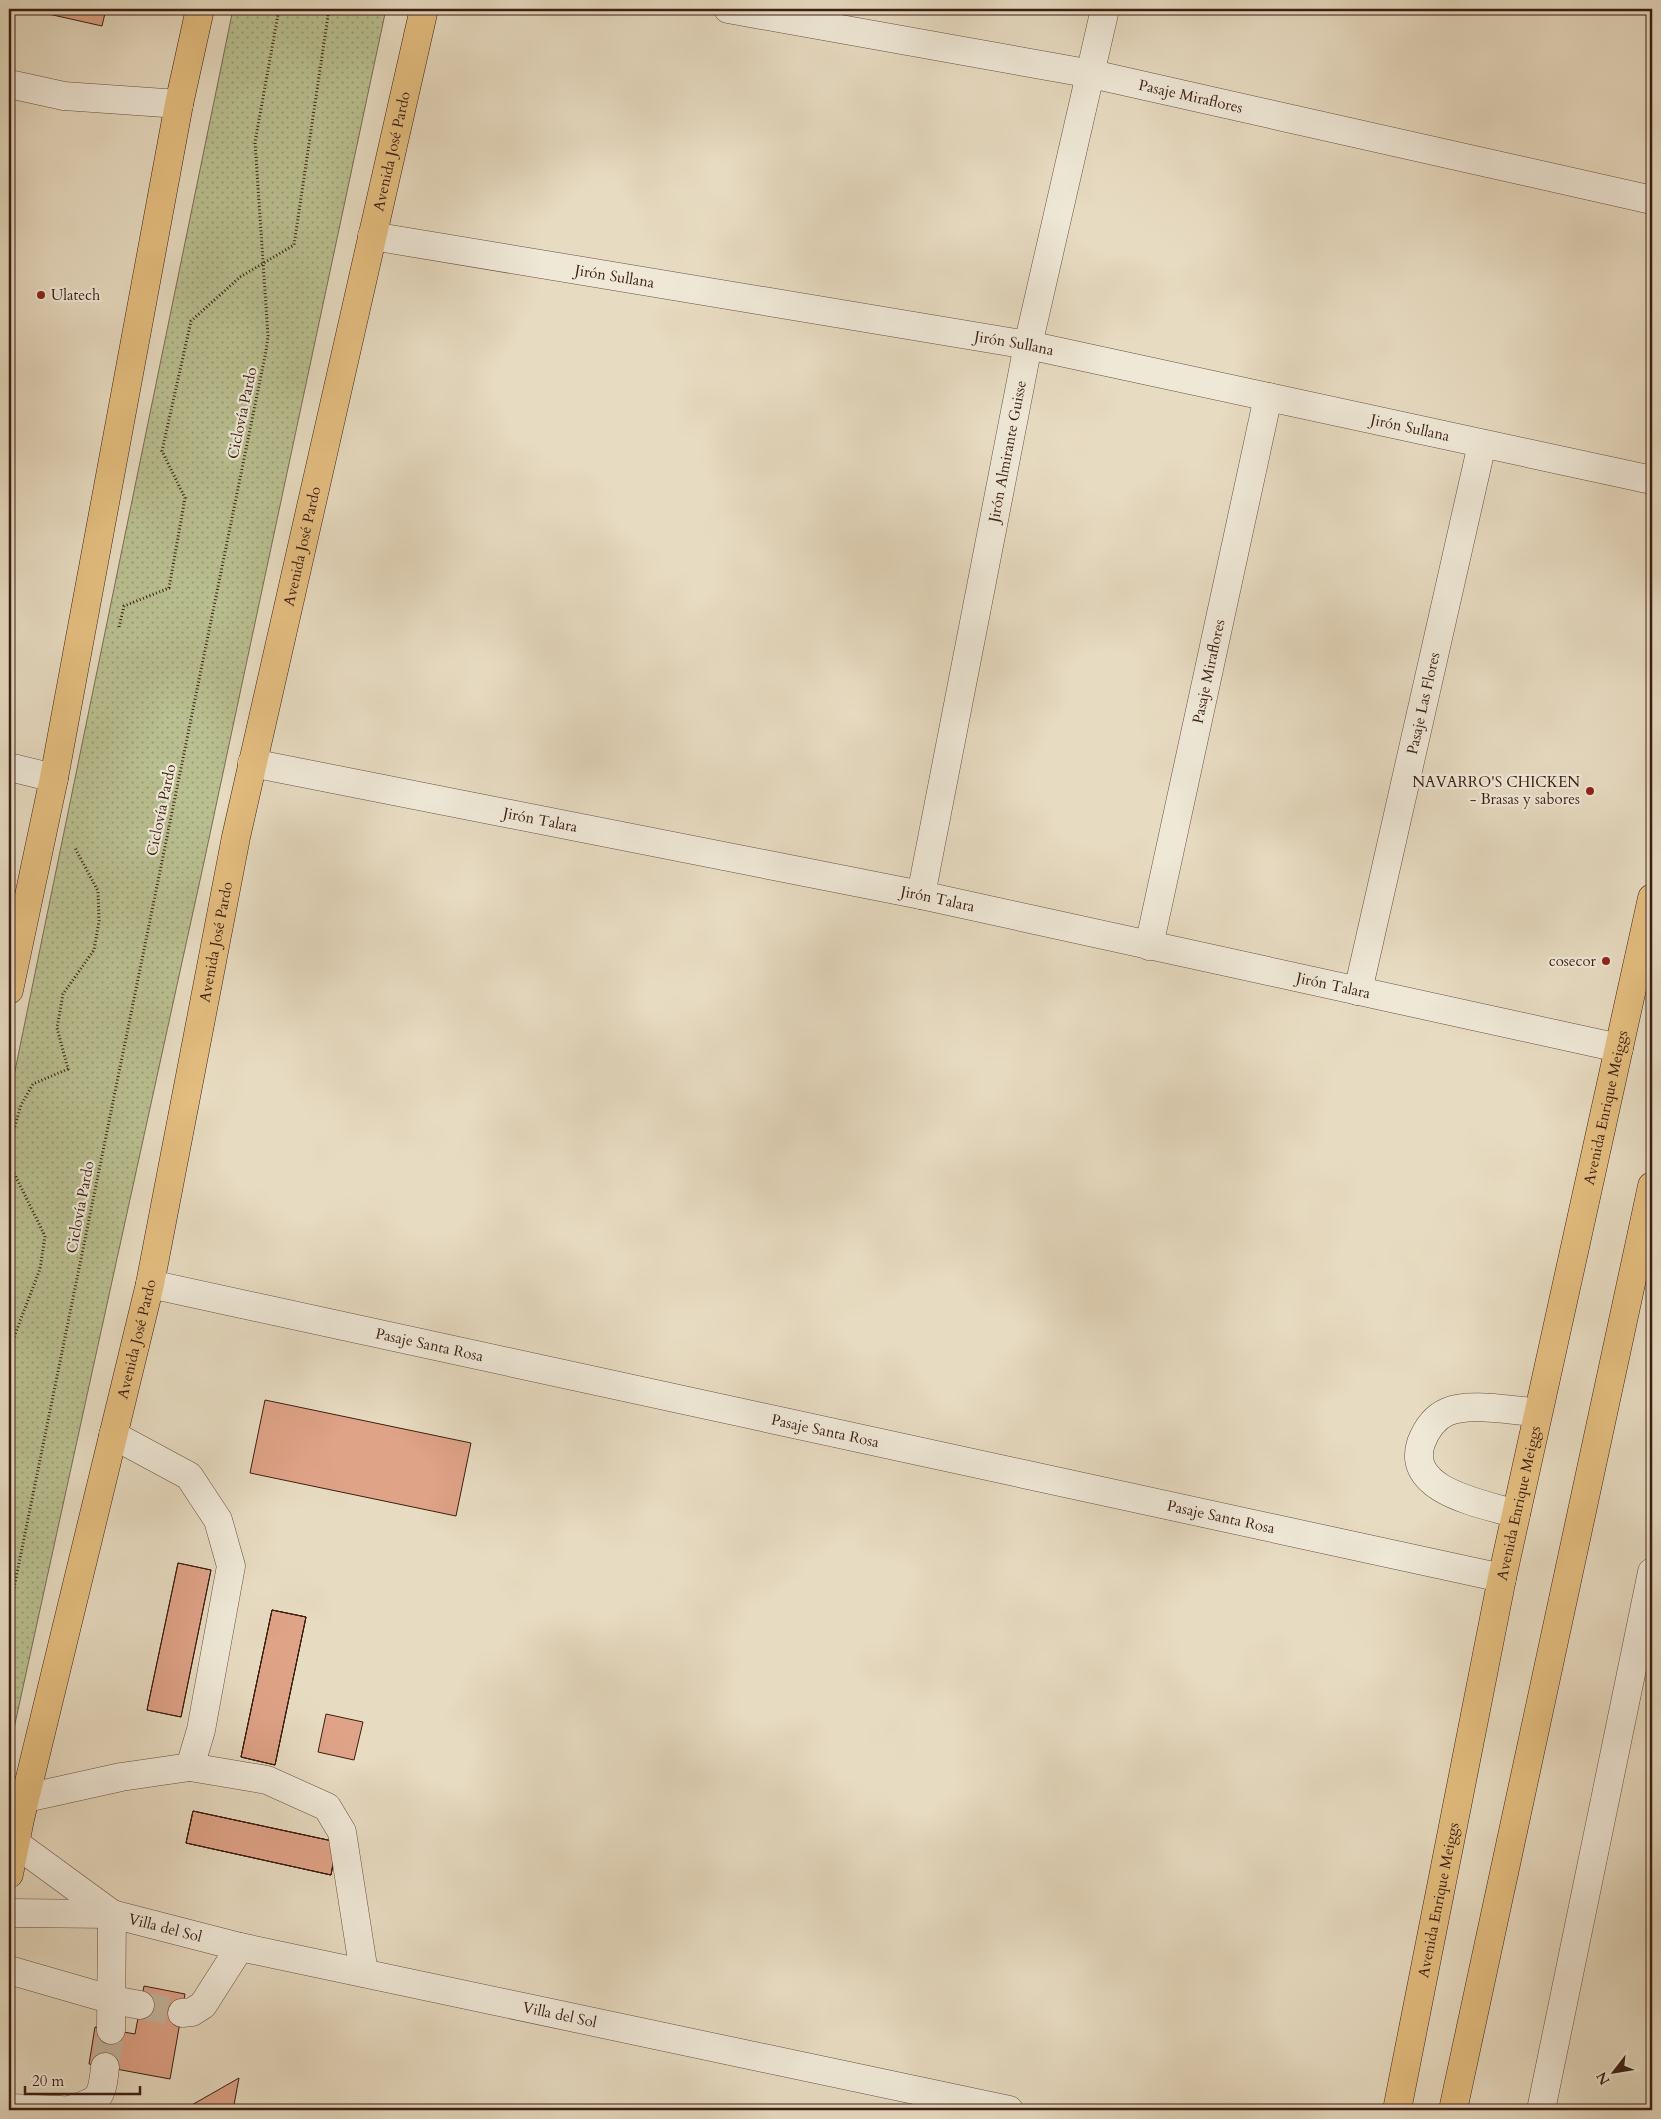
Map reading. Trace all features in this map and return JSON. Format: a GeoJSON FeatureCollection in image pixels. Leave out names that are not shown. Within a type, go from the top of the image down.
{"type":"FeatureCollection","features":[{"type":"Feature","properties":{"kind":"main road"},"geometry":{"type":"LineString","coordinates":[[9,990],[54,778],[178,104],[200,9]]}},
{"type":"Feature","properties":{"kind":"main road","name":"Avenida José Pardo"},"geometry":{"type":"LineString","coordinates":[[9,1874],[12,1842],[26,1798],[150,1284],[252,763],[424,9]]}},
{"type":"Feature","properties":{"kind":"main road","name":"Avenida Enrique Meiggs"},"geometry":{"type":"LineString","coordinates":[[1397,2110],[1502,1578],[1652,898]]}},
{"type":"Feature","properties":{"kind":"main road"},"geometry":{"type":"LineString","coordinates":[[1453,2110],[1652,1186]]}},
{"type":"Feature","properties":{"kind":"street","name":"Pasaje Miraflores"},"geometry":{"type":"LineString","coordinates":[[728,9],[1092,74],[1652,200]]}},
{"type":"Feature","properties":{"kind":"street","name":"Jirón Almirante Guisse"},"geometry":{"type":"LineString","coordinates":[[921,895],[1028,344],[1092,74],[1105,9]]}},
{"type":"Feature","properties":{"kind":"street"},"geometry":{"type":"LineString","coordinates":[[9,84],[64,96],[178,104]]}},
{"type":"Feature","properties":{"kind":"street","name":"Jirón Sullana"},"geometry":{"type":"LineString","coordinates":[[372,236],[1028,344],[1652,480]]}},
{"type":"Feature","properties":{"kind":"street","name":"Pasaje Miraflores"},"geometry":{"type":"LineString","coordinates":[[1149,946],[1268,397]]}},
{"type":"Feature","properties":{"kind":"street","name":"Pasaje Las Flores"},"geometry":{"type":"LineString","coordinates":[[1358,992],[1482,444]]}},
{"type":"Feature","properties":{"kind":"street","name":"Jirón Talara"},"geometry":{"type":"LineString","coordinates":[[252,763],[921,895],[1619,1048]]}},
{"type":"Feature","properties":{"kind":"street"},"geometry":{"type":"LineString","coordinates":[[9,767],[54,778]]}},
{"type":"Feature","properties":{"kind":"street","name":"Pasaje Santa Rosa"},"geometry":{"type":"LineString","coordinates":[[150,1284],[1502,1578]]}},
{"type":"Feature","properties":{"kind":"street"},"geometry":{"type":"LineString","coordinates":[[1516,1514],[1452,1495],[1432,1482],[1423,1468],[1419,1451],[1426,1427],[1446,1412],[1466,1408],[1538,1412]]}},
{"type":"Feature","properties":{"kind":"street"},"geometry":{"type":"LineString","coordinates":[[113,1435],[189,1476],[218,1520],[231,1566],[201,1730],[190,1767]]}},
{"type":"Feature","properties":{"kind":"street"},"geometry":{"type":"LineString","coordinates":[[1541,2110],[1652,1572]]}},
{"type":"Feature","properties":{"kind":"street"},"geometry":{"type":"LineString","coordinates":[[26,1798],[121,1777],[190,1767],[267,1780],[327,1807],[342,1832],[364,1973]]}},
{"type":"Feature","properties":{"kind":"street","name":"Villa del Sol"},"geometry":{"type":"LineString","coordinates":[[12,1842],[112,1914]]}},
{"type":"Feature","properties":{"kind":"street","name":"Villa del Sol"},"geometry":{"type":"LineString","coordinates":[[9,1913],[112,1914],[240,1947],[1009,2110]]}},
{"type":"Feature","properties":{"kind":"street"},"geometry":{"type":"LineString","coordinates":[[111,2030],[113,2000],[112,1914]]}},
{"type":"Feature","properties":{"kind":"street"},"geometry":{"type":"LineString","coordinates":[[182,2013],[192,2012],[203,2005],[240,1947]]}},
{"type":"Feature","properties":{"kind":"street"},"geometry":{"type":"LineString","coordinates":[[9,1970],[113,2000],[140,2005]]}},
{"type":"Feature","properties":{"kind":"street"},"geometry":{"type":"LineString","coordinates":[[69,2110],[93,2102],[102,2090],[105,2067]]}},
{"type":"Feature","properties":{"kind":"street"},"geometry":{"type":"LineString","coordinates":[[9,2108],[61,2110]]}},
{"type":"Feature","properties":{"kind":"path","name":"Ciclovía Pardo"},"geometry":{"type":"LineString","coordinates":[[9,1612],[266,351],[268,336],[256,128],[279,9]]}},
{"type":"Feature","properties":{"kind":"path"},"geometry":{"type":"LineString","coordinates":[[118,634],[124,606],[169,588],[185,498],[162,451],[191,321],[240,277],[294,245],[329,9]]}},
{"type":"Feature","properties":{"kind":"path"},"geometry":{"type":"LineString","coordinates":[[9,1350],[40,1269],[45,1236],[12,1167],[10,1143],[21,1105],[33,1084],[68,1070],[57,1028],[62,994],[94,950],[99,921],[98,891],[74,845]]}},
{"type":"Feature","properties":{"kind":"green space"},"geometry":{"type":"Polygon","coordinates":[[[233,9],[386,9],[204,862],[9,1751],[9,1100],[233,9]]]}},
{"type":"Feature","properties":{"kind":"building"},"geometry":{"type":"Polygon","coordinates":[[[26,9],[106,9],[102,26],[26,9]]]}},
{"type":"Feature","properties":{"kind":"building"},"geometry":{"type":"Polygon","coordinates":[[[265,1400],[471,1443],[456,1516],[250,1473],[265,1400]]]}},
{"type":"Feature","properties":{"kind":"building"},"geometry":{"type":"Polygon","coordinates":[[[178,1563],[211,1570],[181,1717],[147,1710],[178,1563]]]}},
{"type":"Feature","properties":{"kind":"building"},"geometry":{"type":"Polygon","coordinates":[[[178,1563],[211,1570],[181,1717],[147,1710],[178,1563]]]}},
{"type":"Feature","properties":{"kind":"building"},"geometry":{"type":"Polygon","coordinates":[[[272,1610],[306,1617],[275,1765],[241,1757],[272,1610]]]}},
{"type":"Feature","properties":{"kind":"building"},"geometry":{"type":"Polygon","coordinates":[[[272,1610],[306,1617],[275,1765],[241,1757],[272,1610]]]}},
{"type":"Feature","properties":{"kind":"building"},"geometry":{"type":"Polygon","coordinates":[[[272,1610],[306,1617],[275,1765],[241,1757],[272,1610]]]}},
{"type":"Feature","properties":{"kind":"building"},"geometry":{"type":"Polygon","coordinates":[[[326,1714],[363,1722],[354,1760],[318,1752],[326,1714]]]}},
{"type":"Feature","properties":{"kind":"building"},"geometry":{"type":"Polygon","coordinates":[[[193,1811],[337,1842],[331,1875],[186,1843],[193,1811]]]}},
{"type":"Feature","properties":{"kind":"building"},"geometry":{"type":"Polygon","coordinates":[[[193,1811],[337,1842],[331,1875],[186,1843],[193,1811]]]}},
{"type":"Feature","properties":{"kind":"building"},"geometry":{"type":"Polygon","coordinates":[[[193,1811],[337,1842],[331,1875],[186,1843],[193,1811]]]}},
{"type":"Feature","properties":{"kind":"building"},"geometry":{"type":"Polygon","coordinates":[[[144,1986],[185,1994],[170,2079],[89,2064],[95,2027],[135,2034],[144,1986]]]}},
{"type":"Feature","properties":{"kind":"building"},"geometry":{"type":"Polygon","coordinates":[[[239,2078],[233,2110],[183,2110],[239,2078]]]}},
{"type":"Feature","properties":{"kind":"building"},"geometry":{"type":"Polygon","coordinates":[[[111,2106],[126,2110],[105,2110],[111,2106]]]}},
{"type":"Feature","properties":{"kind":"tunnel"},"geometry":{"type":"LineString","coordinates":[[140,2005],[182,2013]]}},
{"type":"Feature","properties":{"kind":"tunnel"},"geometry":{"type":"LineString","coordinates":[[105,2067],[111,2030]]}},
{"type":"Feature","properties":{"kind":"place","name":"Ulatech"},"geometry":{"type":"Point","coordinates":[41,295]}},
{"type":"Feature","properties":{"kind":"place","name":"NAVARRO'S CHICKEN - Brasas y sabores"},"geometry":{"type":"Point","coordinates":[1590,791]}},
{"type":"Feature","properties":{"kind":"place","name":"cosecor"},"geometry":{"type":"Point","coordinates":[1606,961]}}]}
